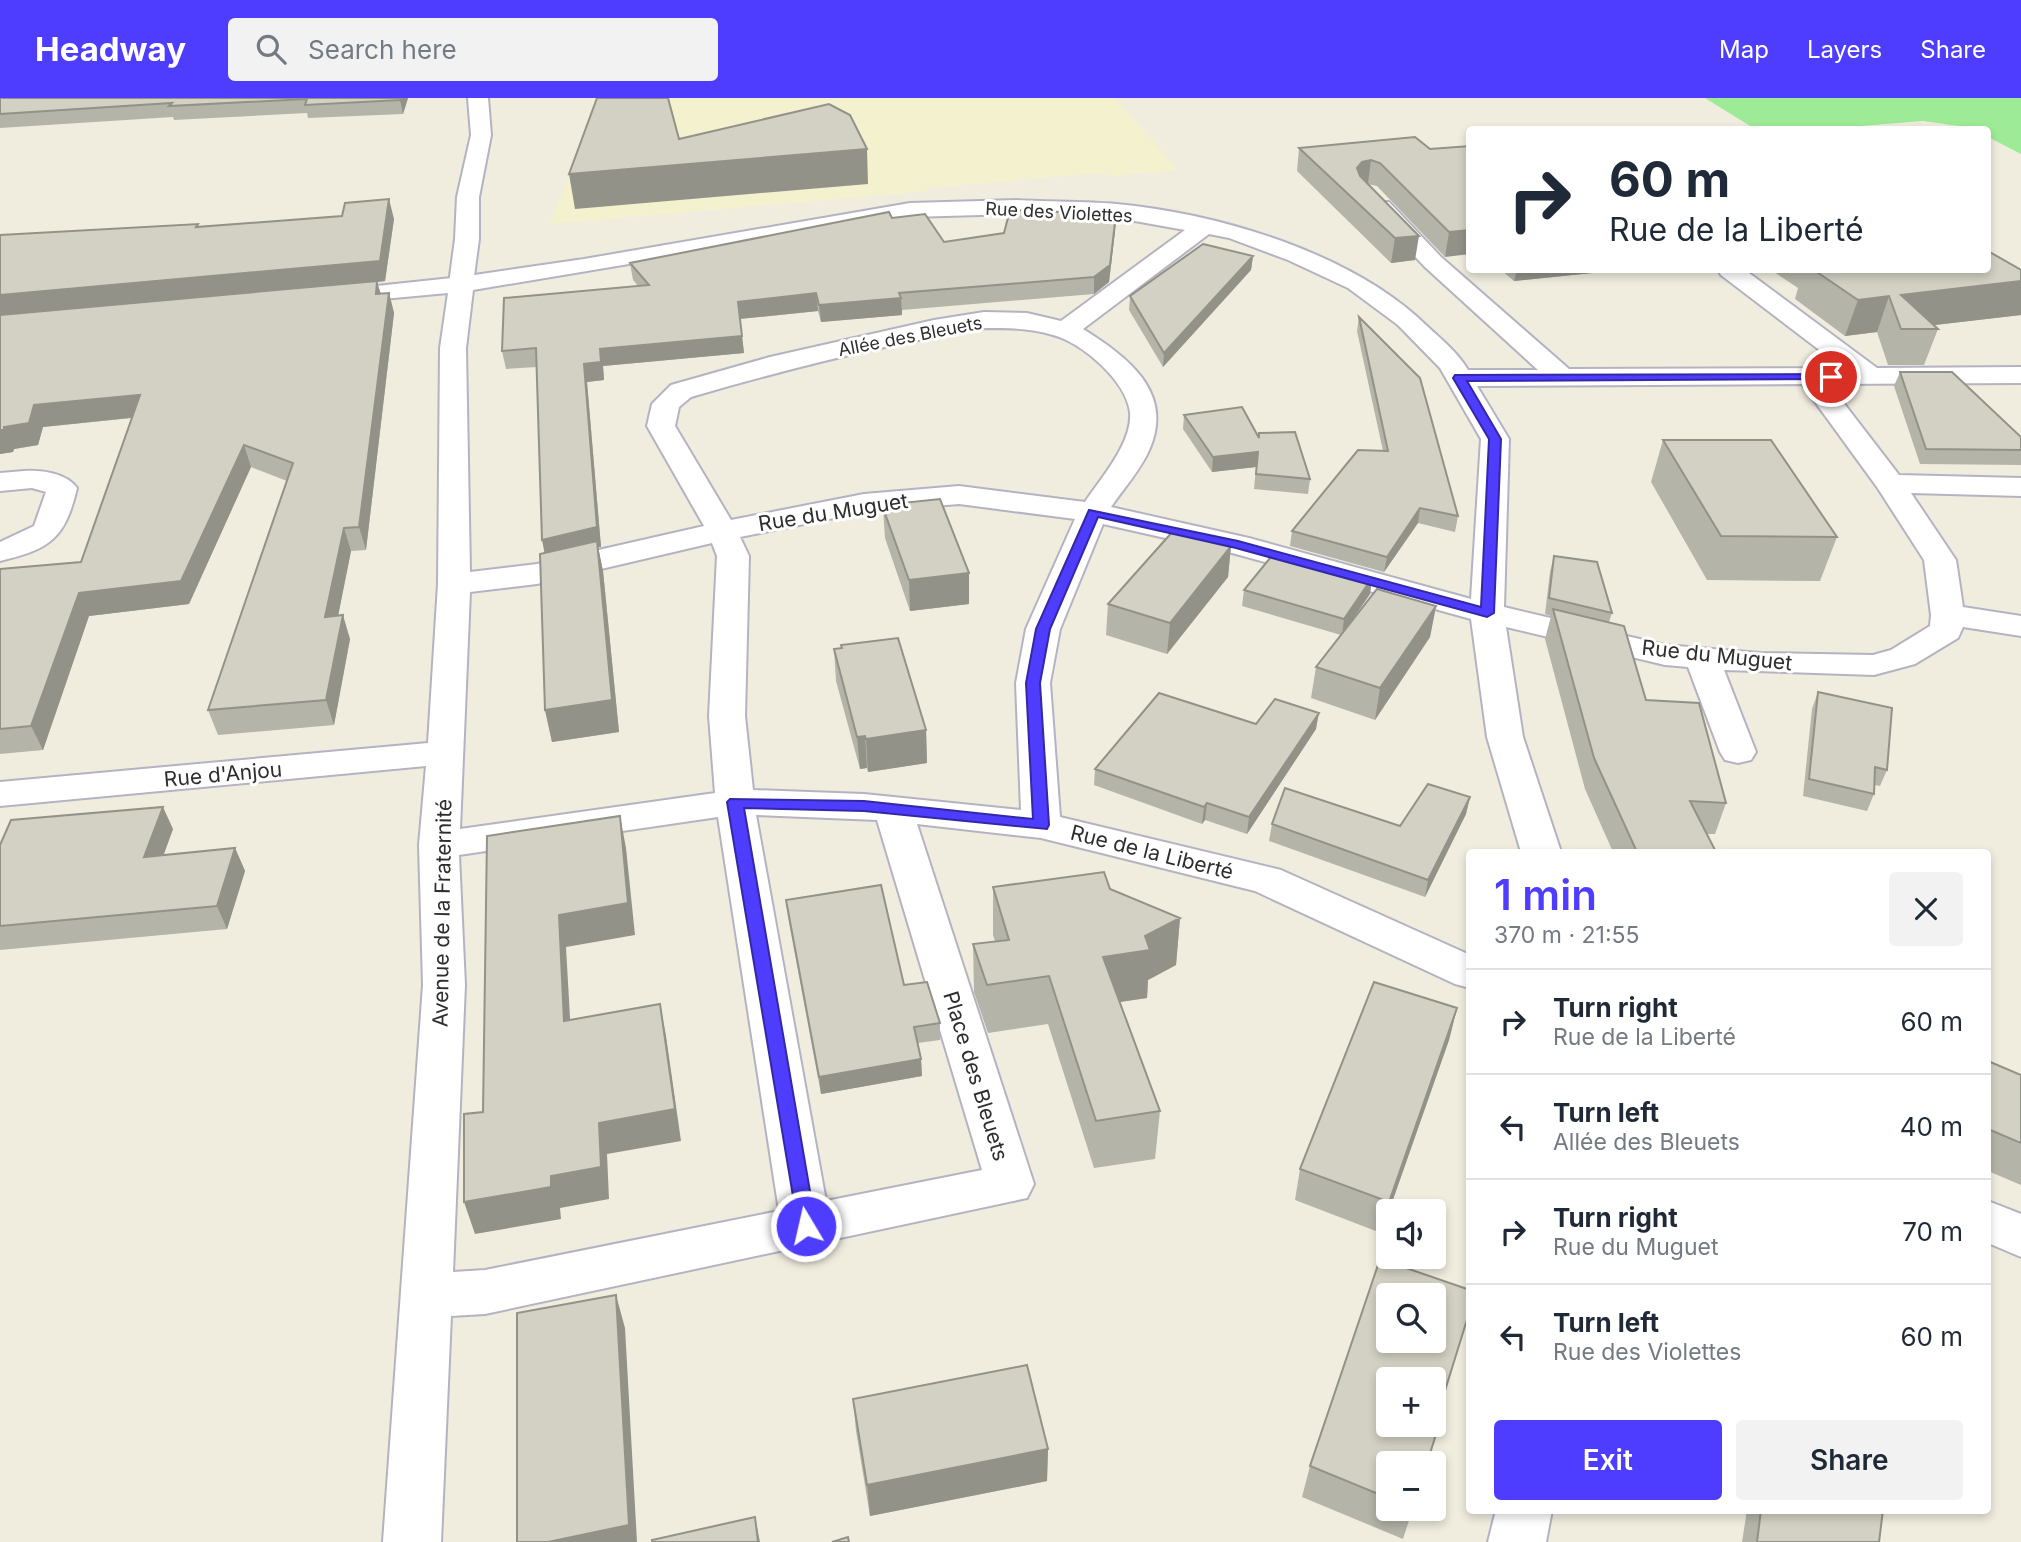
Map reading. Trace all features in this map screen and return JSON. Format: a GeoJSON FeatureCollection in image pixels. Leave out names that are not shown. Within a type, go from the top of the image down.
{"type":"FeatureCollection","features":[{"type":"Feature","properties":{"kind":"street","name":"Avenue de la Fraternité"},"geometry":{"type":"LineString","coordinates":[[412,1542],[444,985],[439,845],[454,584],[453,348],[467,239],[468,197],[481,135],[478,98]]}},
{"type":"Feature","properties":{"kind":"street"},"geometry":{"type":"LineString","coordinates":[[1367,193],[1433,262],[1563,378]]}},
{"type":"Feature","properties":{"kind":"street","name":"Rue des Violettes"},"geometry":{"type":"LineString","coordinates":[[302,299],[461,284],[584,266],[909,210],[1016,207],[1118,211],[1246,237],[1296,255],[1357,283],[1407,320],[1451,364],[1495,439],[1487,613],[1505,737],[1540,849]]}},
{"type":"Feature","properties":{"kind":"street"},"geometry":{"type":"LineString","coordinates":[[1066,330],[1204,228]]}},
{"type":"Feature","properties":{"kind":"street"},"geometry":{"type":"LineString","coordinates":[[1734,273],[1872,377]]}},
{"type":"Feature","properties":{"kind":"street","name":"Allée des Bleuets"},"geometry":{"type":"LineString","coordinates":[[735,802],[727,716],[733,556],[723,531],[661,426],[666,404],[681,391],[779,363],[934,328],[971,322],[1027,321],[1066,330],[1102,352],[1133,381],[1144,413],[1136,447],[1093,512],[1043,629],[1033,683],[1041,825]]}},
{"type":"Feature","properties":{"kind":"street"},"geometry":{"type":"LineString","coordinates":[[1459,378],[2021,375]]}},
{"type":"Feature","properties":{"kind":"street"},"geometry":{"type":"LineString","coordinates":[[1810,377],[1890,484],[1940,560],[1948,615],[2021,626]]}},
{"type":"Feature","properties":{"kind":"street"},"geometry":{"type":"LineString","coordinates":[[0,482],[26,478],[50,481],[62,488],[53,525],[36,540],[0,552]]}},
{"type":"Feature","properties":{"kind":"street"},"geometry":{"type":"LineString","coordinates":[[1890,484],[2021,487]]}},
{"type":"Feature","properties":{"kind":"street","name":"Rue du Muguet"},"geometry":{"type":"LineString","coordinates":[[454,584],[537,574],[723,531],[864,503],[959,495],[1093,512],[1238,545],[1487,613],[1665,655],[1760,663],[1874,666],[1903,657],[1928,644],[1946,631],[1948,615]]}},
{"type":"Feature","properties":{"kind":"street"},"geometry":{"type":"LineString","coordinates":[[1702,658],[1738,752]]}},
{"type":"Feature","properties":{"kind":"street","name":"Rue d'Anjou"},"geometry":{"type":"LineString","coordinates":[[0,794],[446,753]]}},
{"type":"Feature","properties":{"kind":"street"},"geometry":{"type":"LineString","coordinates":[[735,802],[806,1226]]}},
{"type":"Feature","properties":{"kind":"street","name":"Rue de la Liberté"},"geometry":{"type":"LineString","coordinates":[[439,845],[735,802],[893,809],[1041,825],[1268,880],[1466,971]]}},
{"type":"Feature","properties":{"kind":"street","name":"Place des Bleuets"},"geometry":{"type":"LineString","coordinates":[[426,1295],[485,1292],[1010,1184],[893,809]]}},
{"type":"Feature","properties":{"kind":"street"},"geometry":{"type":"LineString","coordinates":[[1991,1222],[2021,1236]]}},
{"type":"Feature","properties":{"kind":"street"},"geometry":{"type":"LineString","coordinates":[[1517,1542],[1523,1514]]}},
{"type":"Feature","properties":{"kind":"shaded area"},"geometry":{"type":"Polygon","coordinates":[[[591,98],[1115,98],[1178,170],[1112,176],[1101,173],[550,224],[594,115],[591,98]]]}},
{"type":"Feature","properties":{"kind":"green space"},"geometry":{"type":"Polygon","coordinates":[[[1705,98],[2021,98],[2021,154],[1991,139],[1991,126],[1959,126],[1923,121],[1860,126],[1750,126],[1705,98]]]}},
{"type":"Feature","properties":{"kind":"building"},"geometry":{"type":"Polygon","coordinates":[[[0,98],[401,98],[305,105],[307,99],[169,106],[172,103],[0,114],[0,98]]]}},
{"type":"Feature","properties":{"kind":"building"},"geometry":{"type":"Polygon","coordinates":[[[597,98],[668,98],[679,139],[829,104],[850,115],[867,149],[569,174],[597,98]]]}},
{"type":"Feature","properties":{"kind":"building"},"geometry":{"type":"Polygon","coordinates":[[[1415,137],[1430,149],[1466,146],[1466,230],[1449,232],[1380,163],[1371,160],[1362,162],[1357,168],[1360,176],[1419,236],[1395,238],[1299,148],[1415,137]]]}},
{"type":"Feature","properties":{"kind":"building"},"geometry":{"type":"Polygon","coordinates":[[[389,199],[380,261],[0,295],[0,235],[198,224],[196,227],[342,216],[345,203],[389,199]]]}},
{"type":"Feature","properties":{"kind":"building"},"geometry":{"type":"Polygon","coordinates":[[[1010,210],[1116,214],[1110,265],[1094,277],[899,293],[901,298],[819,305],[816,293],[738,302],[742,336],[600,349],[601,362],[584,364],[597,527],[542,540],[536,348],[502,351],[504,298],[649,285],[630,263],[889,212],[892,218],[925,214],[944,242],[1004,233],[1010,210]]]}},
{"type":"Feature","properties":{"kind":"building"},"geometry":{"type":"Polygon","coordinates":[[[1203,244],[1253,256],[1164,353],[1130,296],[1203,244]]]}},
{"type":"Feature","properties":{"kind":"building"},"geometry":{"type":"Polygon","coordinates":[[[1991,253],[2021,270],[2021,281],[1901,295],[1938,329],[1901,329],[1889,296],[1858,300],[1818,273],[1991,273],[1991,253]]]}},
{"type":"Feature","properties":{"kind":"building"},"geometry":{"type":"Polygon","coordinates":[[[377,281],[376,294],[389,293],[359,527],[344,528],[325,617],[343,615],[326,700],[208,710],[293,463],[244,445],[181,581],[79,593],[31,726],[0,729],[0,569],[81,562],[140,395],[34,405],[29,423],[0,430],[0,315],[377,281]]]}},
{"type":"Feature","properties":{"kind":"building"},"geometry":{"type":"Polygon","coordinates":[[[1359,317],[1420,378],[1458,516],[1420,508],[1387,557],[1292,531],[1358,450],[1388,451],[1359,317]]]}},
{"type":"Feature","properties":{"kind":"building"},"geometry":{"type":"Polygon","coordinates":[[[1900,372],[1952,372],[2021,437],[2021,450],[1926,449],[1900,372]]]}},
{"type":"Feature","properties":{"kind":"building"},"geometry":{"type":"Polygon","coordinates":[[[1242,407],[1259,438],[1259,433],[1295,432],[1310,479],[1256,474],[1258,452],[1213,457],[1184,415],[1242,407]]]}},
{"type":"Feature","properties":{"kind":"building"},"geometry":{"type":"Polygon","coordinates":[[[1663,440],[1771,440],[1837,537],[1721,536],[1663,440]]]}},
{"type":"Feature","properties":{"kind":"building"},"geometry":{"type":"Polygon","coordinates":[[[940,499],[969,573],[909,580],[883,508],[893,507],[892,504],[940,499]]]}},
{"type":"Feature","properties":{"kind":"building"},"geometry":{"type":"Polygon","coordinates":[[[1174,530],[1231,546],[1170,623],[1108,604],[1174,530]]]}},
{"type":"Feature","properties":{"kind":"building"},"geometry":{"type":"Polygon","coordinates":[[[597,541],[612,700],[545,710],[540,554],[597,541]]]}},
{"type":"Feature","properties":{"kind":"building"},"geometry":{"type":"Polygon","coordinates":[[[1275,552],[1372,578],[1344,619],[1244,590],[1275,552]]]}},
{"type":"Feature","properties":{"kind":"building"},"geometry":{"type":"Polygon","coordinates":[[[1554,556],[1597,562],[1612,613],[1549,598],[1554,556]]]}},
{"type":"Feature","properties":{"kind":"building"},"geometry":{"type":"Polygon","coordinates":[[[1377,589],[1436,606],[1380,688],[1316,667],[1377,589]]]}},
{"type":"Feature","properties":{"kind":"building"},"geometry":{"type":"Polygon","coordinates":[[[1553,609],[1624,626],[1646,700],[1699,703],[1726,803],[1690,801],[1714,849],[1636,849],[1594,758],[1553,609]]]}},
{"type":"Feature","properties":{"kind":"building"},"geometry":{"type":"Polygon","coordinates":[[[898,638],[926,730],[866,739],[865,736],[857,737],[834,649],[842,648],[841,645],[898,638]]]}},
{"type":"Feature","properties":{"kind":"building"},"geometry":{"type":"Polygon","coordinates":[[[1818,692],[1892,708],[1887,770],[1875,767],[1874,794],[1809,779],[1818,692]]]}},
{"type":"Feature","properties":{"kind":"building"},"geometry":{"type":"Polygon","coordinates":[[[1159,693],[1256,724],[1275,699],[1319,713],[1249,817],[1207,803],[1204,807],[1095,769],[1159,693]]]}},
{"type":"Feature","properties":{"kind":"building"},"geometry":{"type":"Polygon","coordinates":[[[1428,784],[1470,797],[1428,880],[1272,824],[1285,788],[1400,826],[1428,784]]]}},
{"type":"Feature","properties":{"kind":"building"},"geometry":{"type":"Polygon","coordinates":[[[163,807],[144,857],[235,848],[217,906],[0,926],[0,845],[11,820],[163,807]]]}},
{"type":"Feature","properties":{"kind":"building"},"geometry":{"type":"Polygon","coordinates":[[[620,816],[628,903],[559,915],[564,1021],[660,1004],[675,1109],[599,1123],[601,1167],[551,1176],[551,1187],[464,1202],[464,1114],[483,1112],[487,836],[620,816]]]}},
{"type":"Feature","properties":{"kind":"building"},"geometry":{"type":"Polygon","coordinates":[[[1104,872],[1110,889],[1180,918],[1145,936],[1150,950],[1103,957],[1160,1111],[1096,1121],[1049,976],[987,985],[973,944],[1009,940],[993,887],[1104,872]]]}},
{"type":"Feature","properties":{"kind":"building"},"geometry":{"type":"Polygon","coordinates":[[[881,885],[904,985],[927,982],[940,1023],[914,1027],[921,1059],[819,1077],[786,900],[881,885]]]}},
{"type":"Feature","properties":{"kind":"building"},"geometry":{"type":"Polygon","coordinates":[[[1374,982],[1457,1008],[1390,1199],[1381,1199],[1300,1169],[1374,982]]]}},
{"type":"Feature","properties":{"kind":"building"},"geometry":{"type":"Polygon","coordinates":[[[1991,1062],[2021,1075],[2021,1143],[1991,1130],[1991,1062]]]}},
{"type":"Feature","properties":{"kind":"building"},"geometry":{"type":"Polygon","coordinates":[[[1377,1269],[1409,1269],[1466,1289],[1466,1323],[1446,1387],[1446,1367],[1376,1367],[1376,1437],[1435,1437],[1431,1451],[1376,1451],[1376,1493],[1310,1466],[1377,1269]]]}},
{"type":"Feature","properties":{"kind":"building"},"geometry":{"type":"Polygon","coordinates":[[[616,1295],[629,1525],[548,1542],[517,1542],[517,1313],[616,1295]]]}},
{"type":"Feature","properties":{"kind":"building"},"geometry":{"type":"Polygon","coordinates":[[[1027,1365],[1048,1449],[867,1485],[853,1399],[1027,1365]]]}},
{"type":"Feature","properties":{"kind":"building"},"geometry":{"type":"Polygon","coordinates":[[[1760,1514],[1882,1514],[1879,1542],[1757,1542],[1760,1514]]]}},
{"type":"Feature","properties":{"kind":"building"},"geometry":{"type":"Polygon","coordinates":[[[755,1517],[758,1542],[652,1542],[652,1540],[755,1517]]]}},
{"type":"Feature","properties":{"kind":"building"},"geometry":{"type":"Polygon","coordinates":[[[848,1537],[849,1542],[832,1542],[848,1537]]]}},
{"type":"Feature","properties":{"kind":"route"},"geometry":{"type":"LineString","coordinates":[[806,1226],[735,802],[864,806],[1041,825],[1033,683],[1043,629],[1093,512],[1238,545],[1487,613],[1495,439],[1459,378],[1831,377]]}}]}
